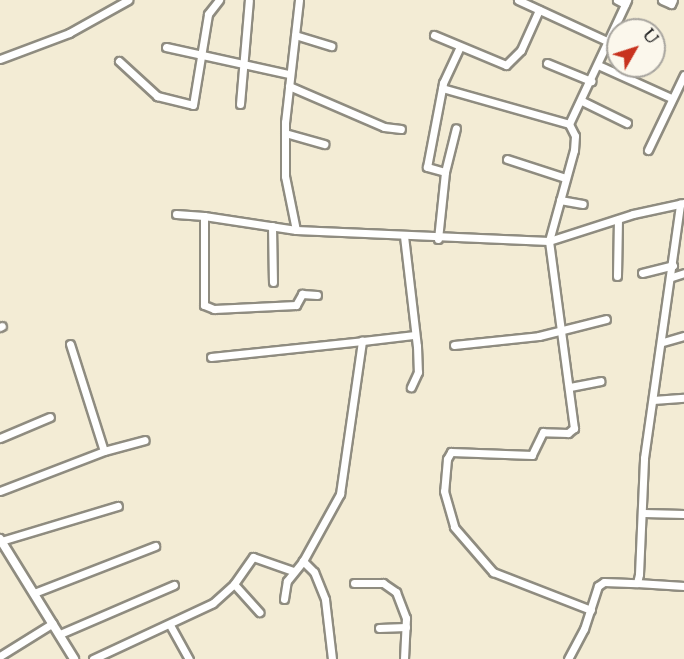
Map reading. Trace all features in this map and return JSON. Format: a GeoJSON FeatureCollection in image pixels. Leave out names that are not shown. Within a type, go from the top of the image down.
{"type":"FeatureCollection","features":[{"type":"Feature","properties":{"kind":"street"},"geometry":{"type":"LineString","coordinates":[[0,59],[69,33],[128,0]]}},
{"type":"Feature","properties":{"kind":"street"},"geometry":{"type":"LineString","coordinates":[[119,61],[157,96],[191,106],[196,103],[200,53],[208,14],[219,0]]}},
{"type":"Feature","properties":{"kind":"street"},"geometry":{"type":"LineString","coordinates":[[240,104],[249,0]]}},
{"type":"Feature","properties":{"kind":"street"},"geometry":{"type":"LineString","coordinates":[[296,230],[285,176],[285,133],[289,74],[299,0]]}},
{"type":"Feature","properties":{"kind":"street"},"geometry":{"type":"LineString","coordinates":[[518,0],[606,41]]}},
{"type":"Feature","properties":{"kind":"street"},"geometry":{"type":"LineString","coordinates":[[616,0],[626,2],[620,18]]}},
{"type":"Feature","properties":{"kind":"street"},"geometry":{"type":"LineString","coordinates":[[662,0],[670,4],[673,0]]}},
{"type":"Feature","properties":{"kind":"street"},"geometry":{"type":"LineString","coordinates":[[434,35],[500,63],[510,63],[538,10]]}},
{"type":"Feature","properties":{"kind":"street"},"geometry":{"type":"LineString","coordinates":[[295,35],[331,46]]}},
{"type":"Feature","properties":{"kind":"street"},"geometry":{"type":"LineString","coordinates":[[166,47],[289,74]]}},
{"type":"Feature","properties":{"kind":"street"},"geometry":{"type":"LineString","coordinates":[[445,172],[427,167],[442,88],[460,47]]}},
{"type":"Feature","properties":{"kind":"street"},"geometry":{"type":"LineString","coordinates":[[591,610],[493,572],[454,527],[444,491],[447,459],[451,452],[532,455],[543,432],[571,432],[575,425],[559,329],[549,241],[575,141],[569,124],[606,48]]}},
{"type":"Feature","properties":{"kind":"street"},"geometry":{"type":"LineString","coordinates":[[547,63],[591,81]]}},
{"type":"Feature","properties":{"kind":"street"},"geometry":{"type":"LineString","coordinates":[[598,65],[671,98]]}},
{"type":"Feature","properties":{"kind":"street"},"geometry":{"type":"LineString","coordinates":[[648,150],[684,75]]}},
{"type":"Feature","properties":{"kind":"street"},"geometry":{"type":"LineString","coordinates":[[289,86],[374,123],[401,129]]}},
{"type":"Feature","properties":{"kind":"street"},"geometry":{"type":"LineString","coordinates":[[442,88],[569,124]]}},
{"type":"Feature","properties":{"kind":"street"},"geometry":{"type":"LineString","coordinates":[[582,101],[627,123]]}},
{"type":"Feature","properties":{"kind":"street"},"geometry":{"type":"LineString","coordinates":[[438,239],[445,172],[456,128]]}},
{"type":"Feature","properties":{"kind":"street"},"geometry":{"type":"LineString","coordinates":[[285,133],[324,144]]}},
{"type":"Feature","properties":{"kind":"street"},"geometry":{"type":"LineString","coordinates":[[507,159],[565,178]]}},
{"type":"Feature","properties":{"kind":"street"},"geometry":{"type":"LineString","coordinates":[[560,200],[583,204]]}},
{"type":"Feature","properties":{"kind":"street"},"geometry":{"type":"LineString","coordinates":[[176,214],[296,230],[438,239],[549,241],[682,204],[644,458],[644,513],[637,583]]}},
{"type":"Feature","properties":{"kind":"street"},"geometry":{"type":"LineString","coordinates":[[204,216],[203,297],[208,308],[296,305],[302,294],[317,295]]}},
{"type":"Feature","properties":{"kind":"street"},"geometry":{"type":"LineString","coordinates":[[617,276],[618,220]]}},
{"type":"Feature","properties":{"kind":"street"},"geometry":{"type":"LineString","coordinates":[[272,226],[273,282]]}},
{"type":"Feature","properties":{"kind":"street"},"geometry":{"type":"LineString","coordinates":[[404,236],[418,372],[411,387]]}},
{"type":"Feature","properties":{"kind":"street"},"geometry":{"type":"LineString","coordinates":[[642,273],[674,265]]}},
{"type":"Feature","properties":{"kind":"street"},"geometry":{"type":"LineString","coordinates":[[672,277],[684,273]]}},
{"type":"Feature","properties":{"kind":"street"},"geometry":{"type":"LineString","coordinates":[[454,345],[539,336],[559,329],[606,319]]}},
{"type":"Feature","properties":{"kind":"street"},"geometry":{"type":"LineString","coordinates":[[211,357],[414,335]]}},
{"type":"Feature","properties":{"kind":"street"},"geometry":{"type":"LineString","coordinates":[[663,342],[684,336]]}},
{"type":"Feature","properties":{"kind":"street"},"geometry":{"type":"LineString","coordinates":[[284,599],[293,571],[303,561],[340,494],[362,341]]}},
{"type":"Feature","properties":{"kind":"street"},"geometry":{"type":"LineString","coordinates":[[70,344],[104,451]]}},
{"type":"Feature","properties":{"kind":"street"},"geometry":{"type":"LineString","coordinates":[[570,387],[600,381]]}},
{"type":"Feature","properties":{"kind":"street"},"geometry":{"type":"LineString","coordinates":[[653,399],[684,398]]}},
{"type":"Feature","properties":{"kind":"street"},"geometry":{"type":"LineString","coordinates":[[0,438],[50,417]]}},
{"type":"Feature","properties":{"kind":"street"},"geometry":{"type":"LineString","coordinates":[[0,491],[104,451],[145,440]]}},
{"type":"Feature","properties":{"kind":"street"},"geometry":{"type":"LineString","coordinates":[[74,659],[1,540],[118,506]]}},
{"type":"Feature","properties":{"kind":"street"},"geometry":{"type":"LineString","coordinates":[[644,513],[684,514]]}},
{"type":"Feature","properties":{"kind":"street"},"geometry":{"type":"LineString","coordinates":[[34,593],[155,546]]}},
{"type":"Feature","properties":{"kind":"street"},"geometry":{"type":"LineString","coordinates":[[93,659],[213,603],[234,584],[253,557],[293,571]]}},
{"type":"Feature","properties":{"kind":"street"},"geometry":{"type":"LineString","coordinates":[[303,561],[314,572],[325,599],[332,659]]}},
{"type":"Feature","properties":{"kind":"street"},"geometry":{"type":"LineString","coordinates":[[354,583],[389,585],[399,598],[406,627],[404,659]]}},
{"type":"Feature","properties":{"kind":"street"},"geometry":{"type":"LineString","coordinates":[[568,659],[601,583],[684,586]]}},
{"type":"Feature","properties":{"kind":"street"},"geometry":{"type":"LineString","coordinates":[[234,584],[259,612]]}},
{"type":"Feature","properties":{"kind":"street"},"geometry":{"type":"LineString","coordinates":[[60,634],[174,585]]}},
{"type":"Feature","properties":{"kind":"street"},"geometry":{"type":"LineString","coordinates":[[0,656],[53,623]]}},
{"type":"Feature","properties":{"kind":"street"},"geometry":{"type":"LineString","coordinates":[[170,625],[189,659]]}},
{"type":"Feature","properties":{"kind":"street"},"geometry":{"type":"LineString","coordinates":[[379,628],[406,627]]}}]}
